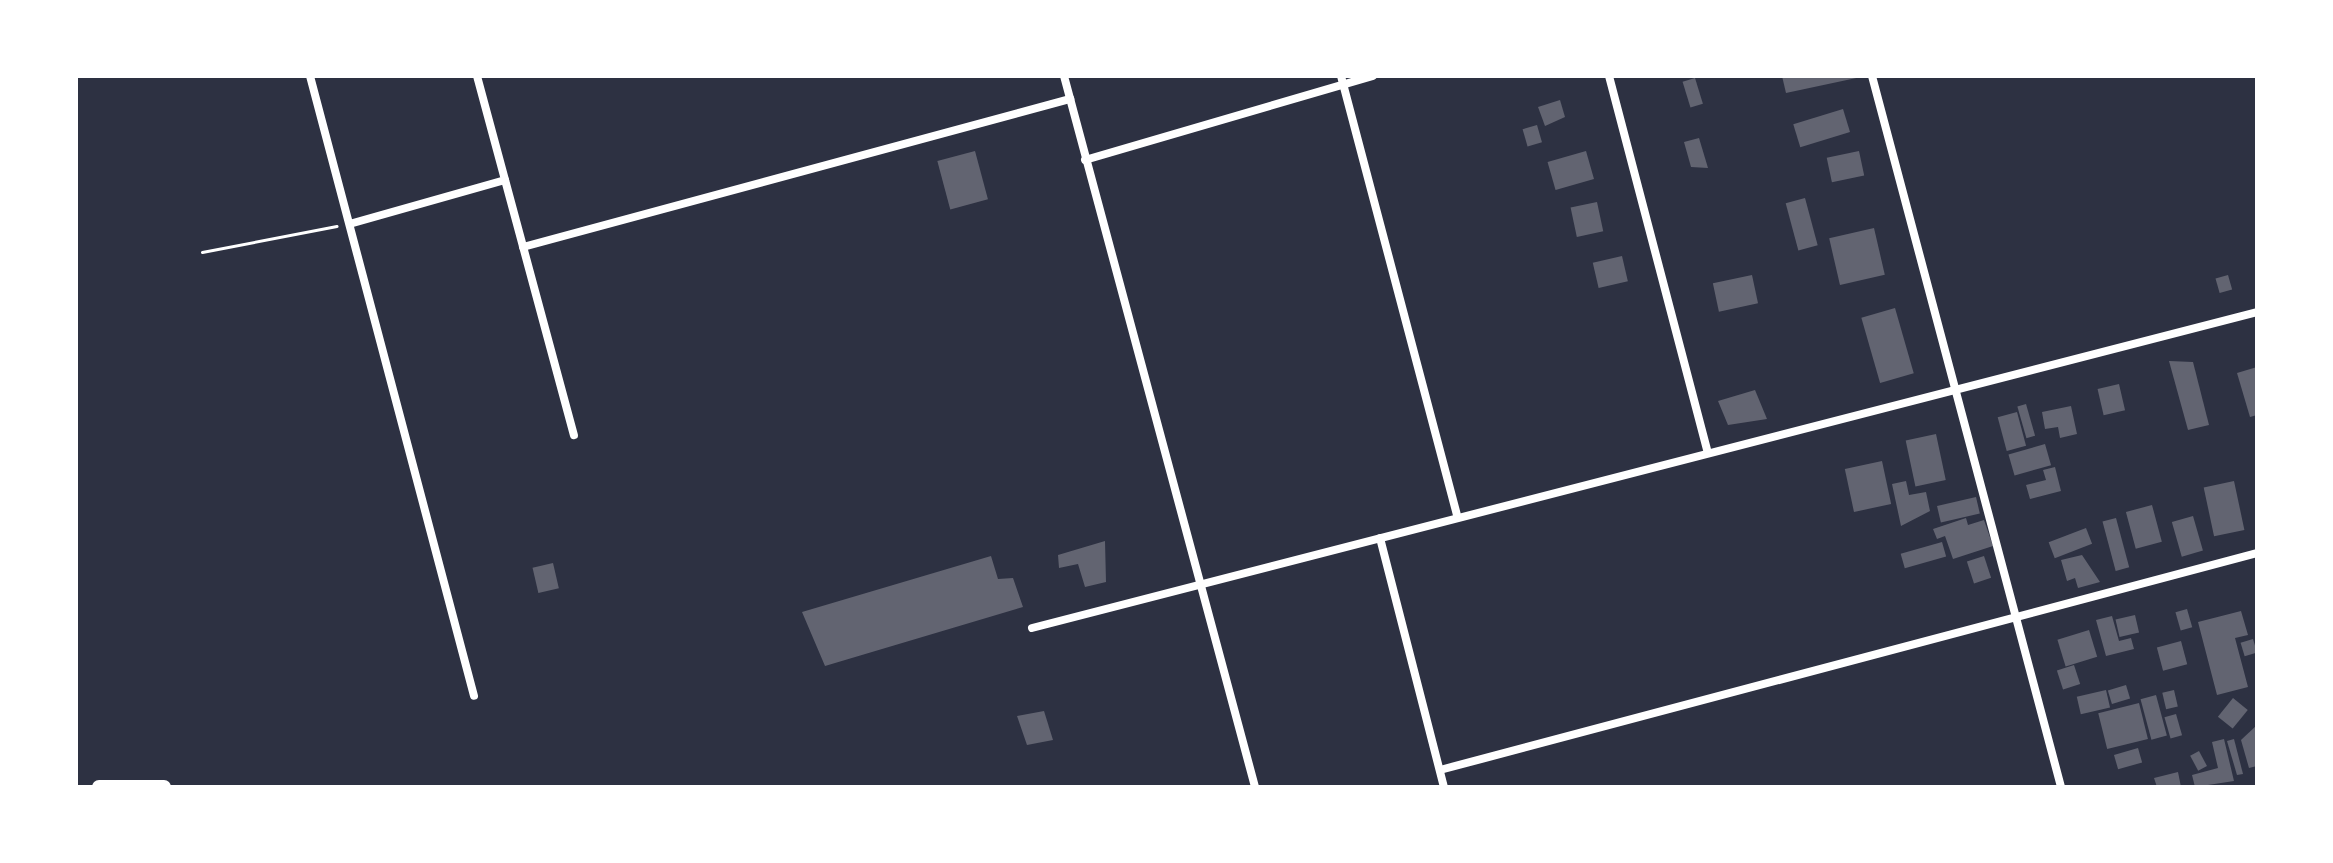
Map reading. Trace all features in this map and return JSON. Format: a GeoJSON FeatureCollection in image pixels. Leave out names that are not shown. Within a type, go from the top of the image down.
{"type":"FeatureCollection","features":[{"type":"Feature","properties":{"kind":"street"},"geometry":{"type":"LineString","coordinates":[[310,76],[353,223],[474,696]]}},
{"type":"Feature","properties":{"kind":"street"},"geometry":{"type":"LineString","coordinates":[[477,76],[574,435]]}},
{"type":"Feature","properties":{"kind":"street"},"geometry":{"type":"LineString","coordinates":[[1064,76],[1255,787]]}},
{"type":"Feature","properties":{"kind":"street"},"geometry":{"type":"LineString","coordinates":[[1085,160],[1342,80],[1373,76]]}},
{"type":"Feature","properties":{"kind":"street"},"geometry":{"type":"LineString","coordinates":[[1609,76],[1707,449]]}},
{"type":"Feature","properties":{"kind":"street"},"geometry":{"type":"LineString","coordinates":[[1872,76],[1955,387],[2013,623],[2061,787]]}},
{"type":"Feature","properties":{"kind":"street"},"geometry":{"type":"LineString","coordinates":[[1342,80],[1457,515]]}},
{"type":"Feature","properties":{"kind":"street"},"geometry":{"type":"LineString","coordinates":[[523,247],[1070,99]]}},
{"type":"Feature","properties":{"kind":"street"},"geometry":{"type":"LineString","coordinates":[[353,223],[505,180]]}},
{"type":"Feature","properties":{"kind":"street"},"geometry":{"type":"LineString","coordinates":[[1032,628],[1707,449],[2257,312]]}},
{"type":"Feature","properties":{"kind":"street"},"geometry":{"type":"LineString","coordinates":[[1380,538],[1444,787]]}},
{"type":"Feature","properties":{"kind":"street"},"geometry":{"type":"LineString","coordinates":[[1440,770],[2013,623],[2257,553]]}},
{"type":"Feature","properties":{"kind":"street"},"geometry":{"type":"LineString","coordinates":[[99,787],[128,781],[164,787]]}},
{"type":"Feature","properties":{"kind":"path"},"geometry":{"type":"LineString","coordinates":[[202,252],[353,223]]}},
{"type":"Feature","properties":{"kind":"building"},"geometry":{"type":"Polygon","coordinates":[[[1782,76],[1860,76],[1861,77],[1786,93],[1782,76]]]}},
{"type":"Feature","properties":{"kind":"building"},"geometry":{"type":"Polygon","coordinates":[[[1695,78],[1703,104],[1690,108],[1683,82],[1695,78]]]}},
{"type":"Feature","properties":{"kind":"building"},"geometry":{"type":"Polygon","coordinates":[[[1560,100],[1565,117],[1545,126],[1538,107],[1560,100]]]}},
{"type":"Feature","properties":{"kind":"building"},"geometry":{"type":"Polygon","coordinates":[[[1843,109],[1850,132],[1800,147],[1793,124],[1843,109]]]}},
{"type":"Feature","properties":{"kind":"building"},"geometry":{"type":"Polygon","coordinates":[[[1537,125],[1542,142],[1528,146],[1523,129],[1537,125]]]}},
{"type":"Feature","properties":{"kind":"building"},"geometry":{"type":"Polygon","coordinates":[[[1699,138],[1708,168],[1691,167],[1684,142],[1699,138]]]}},
{"type":"Feature","properties":{"kind":"building"},"geometry":{"type":"Polygon","coordinates":[[[975,151],[988,199],[950,209],[937,161],[975,151]]]}},
{"type":"Feature","properties":{"kind":"building"},"geometry":{"type":"Polygon","coordinates":[[[1586,151],[1594,179],[1556,190],[1548,162],[1586,151]]]}},
{"type":"Feature","properties":{"kind":"building"},"geometry":{"type":"Polygon","coordinates":[[[1859,151],[1864,175],[1832,182],[1827,158],[1859,151]]]}},
{"type":"Feature","properties":{"kind":"building"},"geometry":{"type":"Polygon","coordinates":[[[1805,198],[1818,245],[1798,251],[1786,203],[1805,198]]]}},
{"type":"Feature","properties":{"kind":"building"},"geometry":{"type":"Polygon","coordinates":[[[1597,202],[1603,231],[1577,237],[1571,208],[1597,202]]]}},
{"type":"Feature","properties":{"kind":"building"},"geometry":{"type":"Polygon","coordinates":[[[1874,228],[1885,275],[1840,285],[1829,238],[1874,228]]]}},
{"type":"Feature","properties":{"kind":"building"},"geometry":{"type":"Polygon","coordinates":[[[1622,256],[1628,281],[1599,288],[1593,263],[1622,256]]]}},
{"type":"Feature","properties":{"kind":"building"},"geometry":{"type":"Polygon","coordinates":[[[1752,275],[1758,303],[1719,312],[1713,283],[1752,275]]]}},
{"type":"Feature","properties":{"kind":"building"},"geometry":{"type":"Polygon","coordinates":[[[2228,275],[2232,289],[2220,293],[2216,279],[2228,275]]]}},
{"type":"Feature","properties":{"kind":"building"},"geometry":{"type":"Polygon","coordinates":[[[1895,308],[1914,373],[1880,383],[1861,318],[1895,308]]]}},
{"type":"Feature","properties":{"kind":"building"},"geometry":{"type":"Polygon","coordinates":[[[2169,361],[2193,362],[2209,425],[2188,430],[2169,361]]]}},
{"type":"Feature","properties":{"kind":"building"},"geometry":{"type":"Polygon","coordinates":[[[2257,367],[2257,415],[2250,417],[2237,373],[2257,367]]]}},
{"type":"Feature","properties":{"kind":"building"},"geometry":{"type":"Polygon","coordinates":[[[2119,384],[2125,410],[2104,415],[2098,389],[2119,384]]]}},
{"type":"Feature","properties":{"kind":"building"},"geometry":{"type":"Polygon","coordinates":[[[1755,390],[1767,419],[1728,425],[1718,401],[1755,390]]]}},
{"type":"Feature","properties":{"kind":"building"},"geometry":{"type":"Polygon","coordinates":[[[2026,404],[2035,436],[2026,438],[2017,406],[2026,404]]]}},
{"type":"Feature","properties":{"kind":"building"},"geometry":{"type":"Polygon","coordinates":[[[2071,406],[2077,434],[2060,438],[2058,427],[2045,429],[2042,412],[2071,406]]]}},
{"type":"Feature","properties":{"kind":"building"},"geometry":{"type":"Polygon","coordinates":[[[2017,412],[2026,446],[2007,451],[1998,417],[2017,412]]]}},
{"type":"Feature","properties":{"kind":"building"},"geometry":{"type":"Polygon","coordinates":[[[1936,434],[1946,480],[1915,486],[1906,440],[1936,434]]]}},
{"type":"Feature","properties":{"kind":"building"},"geometry":{"type":"Polygon","coordinates":[[[2045,444],[2051,465],[2015,476],[2008,454],[2045,444]]]}},
{"type":"Feature","properties":{"kind":"building"},"geometry":{"type":"Polygon","coordinates":[[[1882,461],[1891,504],[1854,512],[1845,469],[1882,461]]]}},
{"type":"Feature","properties":{"kind":"building"},"geometry":{"type":"Polygon","coordinates":[[[2055,467],[2061,491],[2030,499],[2026,485],[2046,480],[2043,470],[2055,467]]]}},
{"type":"Feature","properties":{"kind":"building"},"geometry":{"type":"Polygon","coordinates":[[[1906,481],[1909,495],[1926,492],[1930,511],[1901,526],[1892,484],[1906,481]]]}},
{"type":"Feature","properties":{"kind":"building"},"geometry":{"type":"Polygon","coordinates":[[[2234,481],[2244,530],[2214,536],[2204,487],[2234,481]]]}},
{"type":"Feature","properties":{"kind":"building"},"geometry":{"type":"Polygon","coordinates":[[[1976,497],[1980,514],[1941,523],[1937,506],[1976,497]]]}},
{"type":"Feature","properties":{"kind":"building"},"geometry":{"type":"Polygon","coordinates":[[[2152,505],[2162,542],[2136,549],[2126,512],[2152,505]]]}},
{"type":"Feature","properties":{"kind":"building"},"geometry":{"type":"Polygon","coordinates":[[[2193,516],[2203,551],[2182,557],[2172,522],[2193,516]]]}},
{"type":"Feature","properties":{"kind":"building"},"geometry":{"type":"Polygon","coordinates":[[[1966,518],[1968,525],[1984,520],[1993,546],[1953,559],[1945,536],[1937,539],[1933,529],[1966,518]]]}},
{"type":"Feature","properties":{"kind":"building"},"geometry":{"type":"Polygon","coordinates":[[[2116,518],[2129,567],[2116,571],[2102,522],[2116,518]]]}},
{"type":"Feature","properties":{"kind":"building"},"geometry":{"type":"Polygon","coordinates":[[[2086,528],[2092,544],[2055,558],[2049,542],[2086,528]]]}},
{"type":"Feature","properties":{"kind":"building"},"geometry":{"type":"Polygon","coordinates":[[[1105,541],[1106,582],[1085,587],[1078,564],[1059,568],[1058,555],[1105,541]]]}},
{"type":"Feature","properties":{"kind":"building"},"geometry":{"type":"Polygon","coordinates":[[[1942,542],[1946,556],[1905,568],[1901,554],[1942,542]]]}},
{"type":"Feature","properties":{"kind":"building"},"geometry":{"type":"Polygon","coordinates":[[[2082,555],[2100,582],[2078,588],[2075,578],[2067,581],[2061,560],[2082,555]]]}},
{"type":"Feature","properties":{"kind":"building"},"geometry":{"type":"Polygon","coordinates":[[[991,556],[998,579],[1013,578],[1023,607],[825,666],[802,612],[991,556]]]}},
{"type":"Feature","properties":{"kind":"building"},"geometry":{"type":"Polygon","coordinates":[[[1984,556],[1991,578],[1974,583],[1967,562],[1984,556]]]}},
{"type":"Feature","properties":{"kind":"building"},"geometry":{"type":"Polygon","coordinates":[[[553,563],[559,588],[538,593],[533,568],[553,563]]]}},
{"type":"Feature","properties":{"kind":"building"},"geometry":{"type":"Polygon","coordinates":[[[2187,609],[2192,627],[2181,631],[2175,612],[2187,609]]]}},
{"type":"Feature","properties":{"kind":"building"},"geometry":{"type":"Polygon","coordinates":[[[2241,611],[2248,635],[2235,638],[2248,687],[2217,695],[2198,622],[2241,611]]]}},
{"type":"Feature","properties":{"kind":"building"},"geometry":{"type":"Polygon","coordinates":[[[2135,615],[2139,633],[2120,637],[2116,619],[2135,615]]]}},
{"type":"Feature","properties":{"kind":"building"},"geometry":{"type":"Polygon","coordinates":[[[2112,616],[2119,641],[2131,638],[2134,649],[2106,656],[2096,620],[2112,616]]]}},
{"type":"Feature","properties":{"kind":"building"},"geometry":{"type":"Polygon","coordinates":[[[2089,630],[2097,657],[2066,666],[2057,640],[2089,630]]]}},
{"type":"Feature","properties":{"kind":"building"},"geometry":{"type":"Polygon","coordinates":[[[2253,639],[2257,652],[2245,656],[2241,643],[2253,639]]]}},
{"type":"Feature","properties":{"kind":"building"},"geometry":{"type":"Polygon","coordinates":[[[2181,641],[2187,664],[2163,671],[2157,647],[2181,641]]]}},
{"type":"Feature","properties":{"kind":"building"},"geometry":{"type":"Polygon","coordinates":[[[2074,665],[2080,684],[2063,690],[2057,671],[2074,665]]]}},
{"type":"Feature","properties":{"kind":"building"},"geometry":{"type":"Polygon","coordinates":[[[2126,685],[2130,698],[2112,704],[2108,691],[2126,685]]]}},
{"type":"Feature","properties":{"kind":"building"},"geometry":{"type":"Polygon","coordinates":[[[2106,690],[2110,708],[2081,714],[2077,697],[2106,690]]]}},
{"type":"Feature","properties":{"kind":"building"},"geometry":{"type":"Polygon","coordinates":[[[2174,690],[2178,707],[2166,709],[2162,693],[2174,690]]]}},
{"type":"Feature","properties":{"kind":"building"},"geometry":{"type":"Polygon","coordinates":[[[2156,695],[2167,736],[2151,740],[2141,699],[2156,695]]]}},
{"type":"Feature","properties":{"kind":"building"},"geometry":{"type":"Polygon","coordinates":[[[2233,698],[2248,710],[2233,729],[2218,717],[2233,698]]]}},
{"type":"Feature","properties":{"kind":"building"},"geometry":{"type":"Polygon","coordinates":[[[2139,703],[2148,739],[2107,749],[2098,713],[2139,703]]]}},
{"type":"Feature","properties":{"kind":"building"},"geometry":{"type":"Polygon","coordinates":[[[1044,711],[1053,740],[1027,745],[1017,716],[1044,711]]]}},
{"type":"Feature","properties":{"kind":"building"},"geometry":{"type":"Polygon","coordinates":[[[2176,714],[2182,735],[2171,738],[2164,717],[2176,714]]]}},
{"type":"Feature","properties":{"kind":"building"},"geometry":{"type":"Polygon","coordinates":[[[2257,725],[2257,766],[2249,768],[2241,740],[2257,725]]]}},
{"type":"Feature","properties":{"kind":"building"},"geometry":{"type":"Polygon","coordinates":[[[2224,739],[2234,781],[2195,787],[2192,775],[2218,768],[2212,742],[2224,739]]]}},
{"type":"Feature","properties":{"kind":"building"},"geometry":{"type":"Polygon","coordinates":[[[2234,739],[2243,774],[2237,775],[2227,741],[2234,739]]]}},
{"type":"Feature","properties":{"kind":"building"},"geometry":{"type":"Polygon","coordinates":[[[2138,748],[2142,762],[2118,769],[2114,755],[2138,748]]]}},
{"type":"Feature","properties":{"kind":"building"},"geometry":{"type":"Polygon","coordinates":[[[2199,751],[2207,766],[2198,771],[2190,756],[2199,751]]]}},
{"type":"Feature","properties":{"kind":"building"},"geometry":{"type":"Polygon","coordinates":[[[2178,772],[2181,787],[2157,787],[2154,778],[2178,772]]]}}]}
